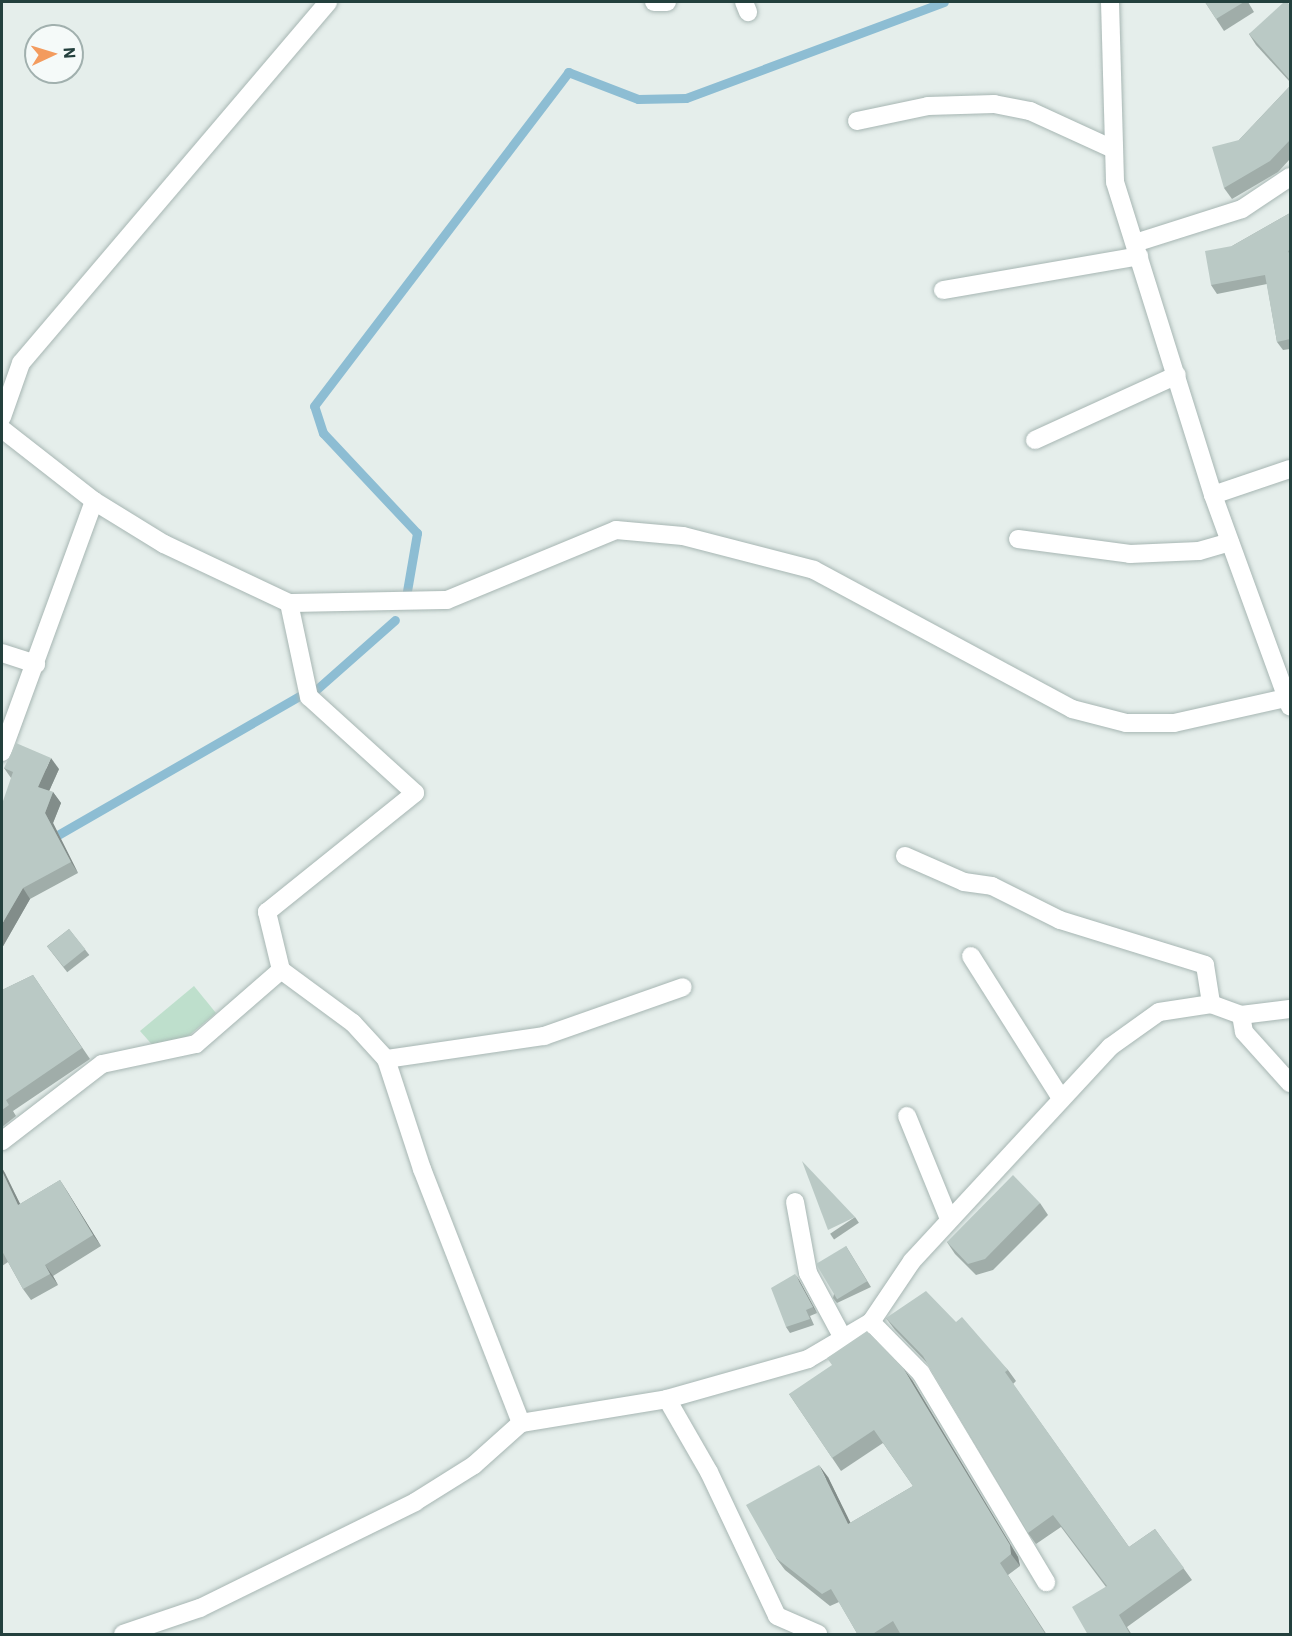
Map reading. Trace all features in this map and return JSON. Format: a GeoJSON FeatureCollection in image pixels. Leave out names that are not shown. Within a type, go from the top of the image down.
{"type":"FeatureCollection","features":[{"type":"Feature","properties":{"kind":"street"},"geometry":{"type":"LineString","coordinates":[[2,417],[21,363],[328,2]]}},
{"type":"Feature","properties":{"kind":"street"},"geometry":{"type":"LineString","coordinates":[[654,2],[667,2]]}},
{"type":"Feature","properties":{"kind":"street"},"geometry":{"type":"LineString","coordinates":[[2,429],[94,501],[164,544],[290,603],[447,600],[616,530],[683,536],[814,570],[1072,709],[1126,723],[1174,723],[1289,701],[1213,495],[1115,182],[1110,2]]}},
{"type":"Feature","properties":{"kind":"street"},"geometry":{"type":"LineString","coordinates":[[858,121],[928,106],[994,104],[1030,111],[1113,149]]}},
{"type":"Feature","properties":{"kind":"street"},"geometry":{"type":"LineString","coordinates":[[944,290],[1137,249],[1242,209],[1290,177]]}},
{"type":"Feature","properties":{"kind":"street"},"geometry":{"type":"LineString","coordinates":[[1035,440],[1177,375]]}},
{"type":"Feature","properties":{"kind":"street"},"geometry":{"type":"LineString","coordinates":[[1213,495],[1290,469]]}},
{"type":"Feature","properties":{"kind":"street"},"geometry":{"type":"LineString","coordinates":[[2,752],[94,501]]}},
{"type":"Feature","properties":{"kind":"street"},"geometry":{"type":"LineString","coordinates":[[1018,539],[1130,554],[1199,551],[1230,542]]}},
{"type":"Feature","properties":{"kind":"street"},"geometry":{"type":"LineString","coordinates":[[290,603],[309,697],[414,793],[267,912],[281,970],[353,1023],[386,1059],[422,1169],[521,1423]]}},
{"type":"Feature","properties":{"kind":"street"},"geometry":{"type":"LineString","coordinates":[[2,653],[36,664]]}},
{"type":"Feature","properties":{"kind":"street"},"geometry":{"type":"LineString","coordinates":[[905,856],[964,882],[992,886],[1059,920],[1204,965],[1211,1004]]}},
{"type":"Feature","properties":{"kind":"street"},"geometry":{"type":"LineString","coordinates":[[971,956],[1059,1097]]}},
{"type":"Feature","properties":{"kind":"street"},"geometry":{"type":"LineString","coordinates":[[2,1141],[102,1064],[196,1044],[281,970]]}},
{"type":"Feature","properties":{"kind":"street"},"geometry":{"type":"LineString","coordinates":[[386,1059],[544,1036],[683,987]]}},
{"type":"Feature","properties":{"kind":"street"},"geometry":{"type":"LineString","coordinates":[[123,1635],[200,1608],[415,1502],[474,1465],[521,1423],[667,1399],[808,1359],[871,1322],[912,1261],[1059,1097],[1110,1047],[1159,1012],[1211,1004],[1241,1015],[1290,1009]]}},
{"type":"Feature","properties":{"kind":"street"},"geometry":{"type":"LineString","coordinates":[[1241,1015],[1244,1032],[1290,1083]]}},
{"type":"Feature","properties":{"kind":"street"},"geometry":{"type":"LineString","coordinates":[[907,1116],[949,1219]]}},
{"type":"Feature","properties":{"kind":"street"},"geometry":{"type":"LineString","coordinates":[[795,1202],[808,1273],[843,1338]]}},
{"type":"Feature","properties":{"kind":"street"},"geometry":{"type":"LineString","coordinates":[[871,1322],[921,1373],[1046,1582]]}},
{"type":"Feature","properties":{"kind":"street"},"geometry":{"type":"LineString","coordinates":[[667,1399],[709,1472],[777,1616],[818,1635]]}},
{"type":"Feature","properties":{"kind":"green space"},"geometry":{"type":"Polygon","coordinates":[[[194,986],[216,1013],[180,1043],[155,1048],[140,1031],[194,986]]]}},
{"type":"Feature","properties":{"kind":"building"},"geometry":{"type":"Polygon","coordinates":[[[1205,2],[1244,2],[1216,19],[1205,2]]]}},
{"type":"Feature","properties":{"kind":"building"},"geometry":{"type":"Polygon","coordinates":[[[1284,2],[1290,5],[1290,80],[1249,34],[1284,2]]]}},
{"type":"Feature","properties":{"kind":"building"},"geometry":{"type":"Polygon","coordinates":[[[1290,86],[1290,140],[1270,161],[1224,188],[1212,147],[1239,140],[1290,86]]]}},
{"type":"Feature","properties":{"kind":"building"},"geometry":{"type":"Polygon","coordinates":[[[1290,213],[1290,250],[1288,251],[1290,255],[1290,339],[1277,342],[1265,275],[1211,285],[1205,251],[1232,246],[1290,213]]]}},
{"type":"Feature","properties":{"kind":"building"},"geometry":{"type":"Polygon","coordinates":[[[16,743],[51,758],[38,787],[53,792],[45,813],[71,862],[23,888],[2,924],[2,804],[13,772],[4,768],[16,743]]]}},
{"type":"Feature","properties":{"kind":"building"},"geometry":{"type":"Polygon","coordinates":[[[69,929],[85,949],[64,967],[47,947],[69,929]]]}},
{"type":"Feature","properties":{"kind":"building"},"geometry":{"type":"Polygon","coordinates":[[[33,975],[82,1048],[6,1100],[9,1105],[2,1110],[2,990],[33,975]]]}},
{"type":"Feature","properties":{"kind":"building"},"geometry":{"type":"Polygon","coordinates":[[[802,1161],[855,1217],[828,1230],[802,1161]]]}},
{"type":"Feature","properties":{"kind":"building"},"geometry":{"type":"Polygon","coordinates":[[[2,1171],[18,1205],[60,1180],[93,1235],[45,1265],[50,1274],[23,1289],[2,1251],[2,1171]]]}},
{"type":"Feature","properties":{"kind":"building"},"geometry":{"type":"Polygon","coordinates":[[[1013,1175],[1040,1203],[985,1259],[968,1264],[947,1242],[1013,1175]]]}},
{"type":"Feature","properties":{"kind":"building"},"geometry":{"type":"Polygon","coordinates":[[[846,1246],[867,1281],[837,1299],[816,1264],[846,1246]]]}},
{"type":"Feature","properties":{"kind":"building"},"geometry":{"type":"Polygon","coordinates":[[[795,1274],[813,1307],[806,1310],[810,1319],[786,1327],[771,1288],[795,1274]]]}},
{"type":"Feature","properties":{"kind":"building"},"geometry":{"type":"Polygon","coordinates":[[[926,1291],[956,1322],[962,1317],[1008,1370],[1005,1372],[1129,1547],[1155,1529],[1184,1568],[1119,1615],[1129,1635],[1088,1635],[1072,1607],[1107,1586],[1053,1515],[1028,1533],[923,1356],[886,1318],[926,1291]]]}},
{"type":"Feature","properties":{"kind":"building"},"geometry":{"type":"Polygon","coordinates":[[[867,1331],[903,1368],[1010,1545],[1011,1554],[1000,1563],[1046,1635],[901,1635],[893,1621],[871,1635],[858,1635],[831,1589],[822,1594],[776,1558],[746,1505],[819,1465],[848,1524],[913,1486],[874,1430],[832,1458],[789,1394],[832,1365],[827,1358],[867,1331]]]}},
{"type":"Feature","properties":{"kind":"waterway"},"geometry":{"type":"LineString","coordinates":[[407,591],[417,533],[323,433],[314,406],[568,72],[638,99],[686,98],[944,2]]}},
{"type":"Feature","properties":{"kind":"waterway"},"geometry":{"type":"LineString","coordinates":[[317,689],[395,620]]}},
{"type":"Feature","properties":{"kind":"waterway"},"geometry":{"type":"LineString","coordinates":[[49,840],[299,696]]}}]}
